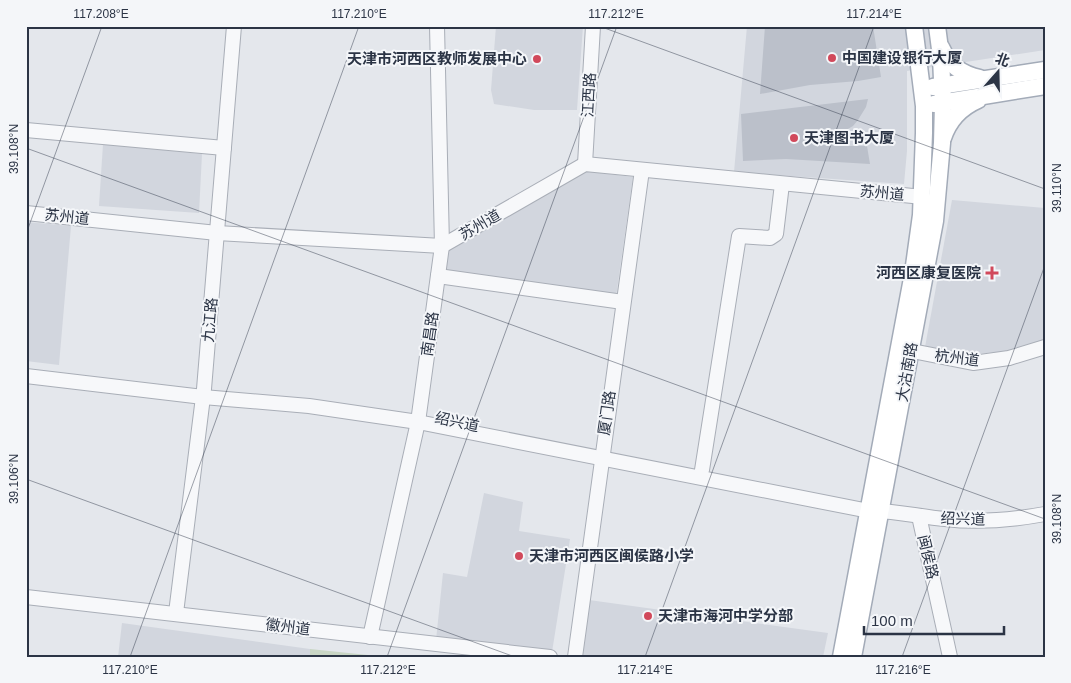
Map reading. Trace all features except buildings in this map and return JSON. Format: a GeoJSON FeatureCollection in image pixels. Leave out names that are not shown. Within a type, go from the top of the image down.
{"type":"FeatureCollection","features":[{"type":"Feature","properties":{"kind":"main road"},"geometry":{"type":"LineString","coordinates":[[937,33],[949,61],[959,71],[972,76],[987,88]]}},
{"type":"Feature","properties":{"kind":"main road"},"geometry":{"type":"LineString","coordinates":[[937,33],[938,95]]}},
{"type":"Feature","properties":{"kind":"main road"},"geometry":{"type":"LineString","coordinates":[[915,34],[938,95]]}},
{"type":"Feature","properties":{"kind":"main road"},"geometry":{"type":"LineString","coordinates":[[942,143],[948,128],[957,115],[987,88],[1045,70]]}},
{"type":"Feature","properties":{"kind":"main road"},"geometry":{"type":"LineString","coordinates":[[938,95],[987,88],[1045,86]]}},
{"type":"Feature","properties":{"kind":"main road","name":"大沽南路"},"geometry":{"type":"LineString","coordinates":[[905,350],[923,197],[924,138],[938,95]]}},
{"type":"Feature","properties":{"kind":"main road","name":"大沽南路"},"geometry":{"type":"LineString","coordinates":[[841,657],[874,509],[905,350],[935,221],[942,143],[938,95]]}},
{"type":"Feature","properties":{"kind":"main road","name":"大沽南路"},"geometry":{"type":"LineString","coordinates":[[853,657],[874,509]]}},
{"type":"Feature","properties":{"kind":"street","name":"九江路"},"geometry":{"type":"LineString","coordinates":[[176,613],[203,393],[234,26]]}},
{"type":"Feature","properties":{"kind":"street","name":"南昌路"},"geometry":{"type":"LineString","coordinates":[[370,637],[418,418],[442,246],[437,26]]}},
{"type":"Feature","properties":{"kind":"street","name":"江西路"},"geometry":{"type":"LineString","coordinates":[[585,164],[593,26]]}},
{"type":"Feature","properties":{"kind":"street"},"geometry":{"type":"LineString","coordinates":[[26,130],[224,148]]}},
{"type":"Feature","properties":{"kind":"street","name":"苏州道"},"geometry":{"type":"LineString","coordinates":[[26,213],[217,232],[442,246],[585,164],[923,197]]}},
{"type":"Feature","properties":{"kind":"street","name":"厦门路"},"geometry":{"type":"LineString","coordinates":[[575,657],[601,455],[642,170]]}},
{"type":"Feature","properties":{"kind":"street"},"geometry":{"type":"LineString","coordinates":[[702,470],[740,236],[770,238],[776,234],[782,184]]}},
{"type":"Feature","properties":{"kind":"street"},"geometry":{"type":"LineString","coordinates":[[438,276],[623,302]]}},
{"type":"Feature","properties":{"kind":"street","name":"杭州道"},"geometry":{"type":"LineString","coordinates":[[905,350],[973,363],[1009,358],[1045,347]]}},
{"type":"Feature","properties":{"kind":"street","name":"绍兴道"},"geometry":{"type":"LineString","coordinates":[[26,369],[203,393]]}},
{"type":"Feature","properties":{"kind":"street","name":"绍兴道"},"geometry":{"type":"LineString","coordinates":[[26,376],[203,393],[307,399],[513,434],[601,455],[874,509],[947,520],[1002,520],[1045,514]]}},
{"type":"Feature","properties":{"kind":"street","name":"绍兴道"},"geometry":{"type":"LineString","coordinates":[[601,455],[702,470],[874,509]]}},
{"type":"Feature","properties":{"kind":"street","name":"闽侯路"},"geometry":{"type":"LineString","coordinates":[[919,516],[950,657]]}},
{"type":"Feature","properties":{"kind":"street","name":"徽州道"},"geometry":{"type":"LineString","coordinates":[[26,597],[550,657]]}},
{"type":"Feature","properties":{"kind":"shaded area","name":"天津市河西区教师发展中心"},"geometry":{"type":"Polygon","coordinates":[[[496,26],[583,26],[577,110],[534,110],[494,104],[491,90],[496,26]]]}},
{"type":"Feature","properties":{"kind":"shaded area"},"geometry":{"type":"Polygon","coordinates":[[[747,26],[1045,26],[1045,50],[907,71],[907,151],[904,184],[734,172],[747,26]]]}},
{"type":"Feature","properties":{"kind":"shaded area"},"geometry":{"type":"Polygon","coordinates":[[[103,144],[202,154],[199,213],[99,206],[103,144]]]}},
{"type":"Feature","properties":{"kind":"shaded area"},"geometry":{"type":"Polygon","coordinates":[[[585,171],[633,177],[616,297],[444,270],[447,249],[585,171]]]}},
{"type":"Feature","properties":{"kind":"shaded area","name":"河西区康复医院"},"geometry":{"type":"Polygon","coordinates":[[[952,200],[1045,208],[1045,339],[1007,351],[966,355],[925,347],[952,200]]]}},
{"type":"Feature","properties":{"kind":"shaded area"},"geometry":{"type":"Polygon","coordinates":[[[26,222],[71,226],[59,365],[26,361],[26,222]]]}},
{"type":"Feature","properties":{"kind":"shaded area","name":"天津市河西区闽侯路小学"},"geometry":{"type":"Polygon","coordinates":[[[484,493],[523,502],[519,531],[570,539],[552,652],[436,640],[443,573],[467,577],[484,493]]]}},
{"type":"Feature","properties":{"kind":"shaded area","name":"天津市海河中学分部"},"geometry":{"type":"Polygon","coordinates":[[[589,600],[828,633],[823,657],[596,657],[583,655],[589,600]]]}},
{"type":"Feature","properties":{"kind":"shaded area"},"geometry":{"type":"Polygon","coordinates":[[[122,623],[310,649],[310,657],[118,657],[122,623]]]}},
{"type":"Feature","properties":{"kind":"green space"},"geometry":{"type":"Polygon","coordinates":[[[310,649],[387,657],[310,657],[310,649]]]}},
{"type":"Feature","properties":{"kind":"place","name":"中国建设银行大厦"},"geometry":{"type":"Point","coordinates":[832,58]}},
{"type":"Feature","properties":{"kind":"place","name":"天津市河西区教师发展中心"},"geometry":{"type":"Point","coordinates":[537,59]}},
{"type":"Feature","properties":{"kind":"place","name":"天津图书大厦"},"geometry":{"type":"Point","coordinates":[794,138]}},
{"type":"Feature","properties":{"kind":"place","name":"河西区康复医院"},"geometry":{"type":"Point","coordinates":[992,273]}},
{"type":"Feature","properties":{"kind":"place","name":"天津市河西区闽侯路小学"},"geometry":{"type":"Point","coordinates":[519,556]}},
{"type":"Feature","properties":{"kind":"place","name":"天津市海河中学分部"},"geometry":{"type":"Point","coordinates":[648,616]}}]}
